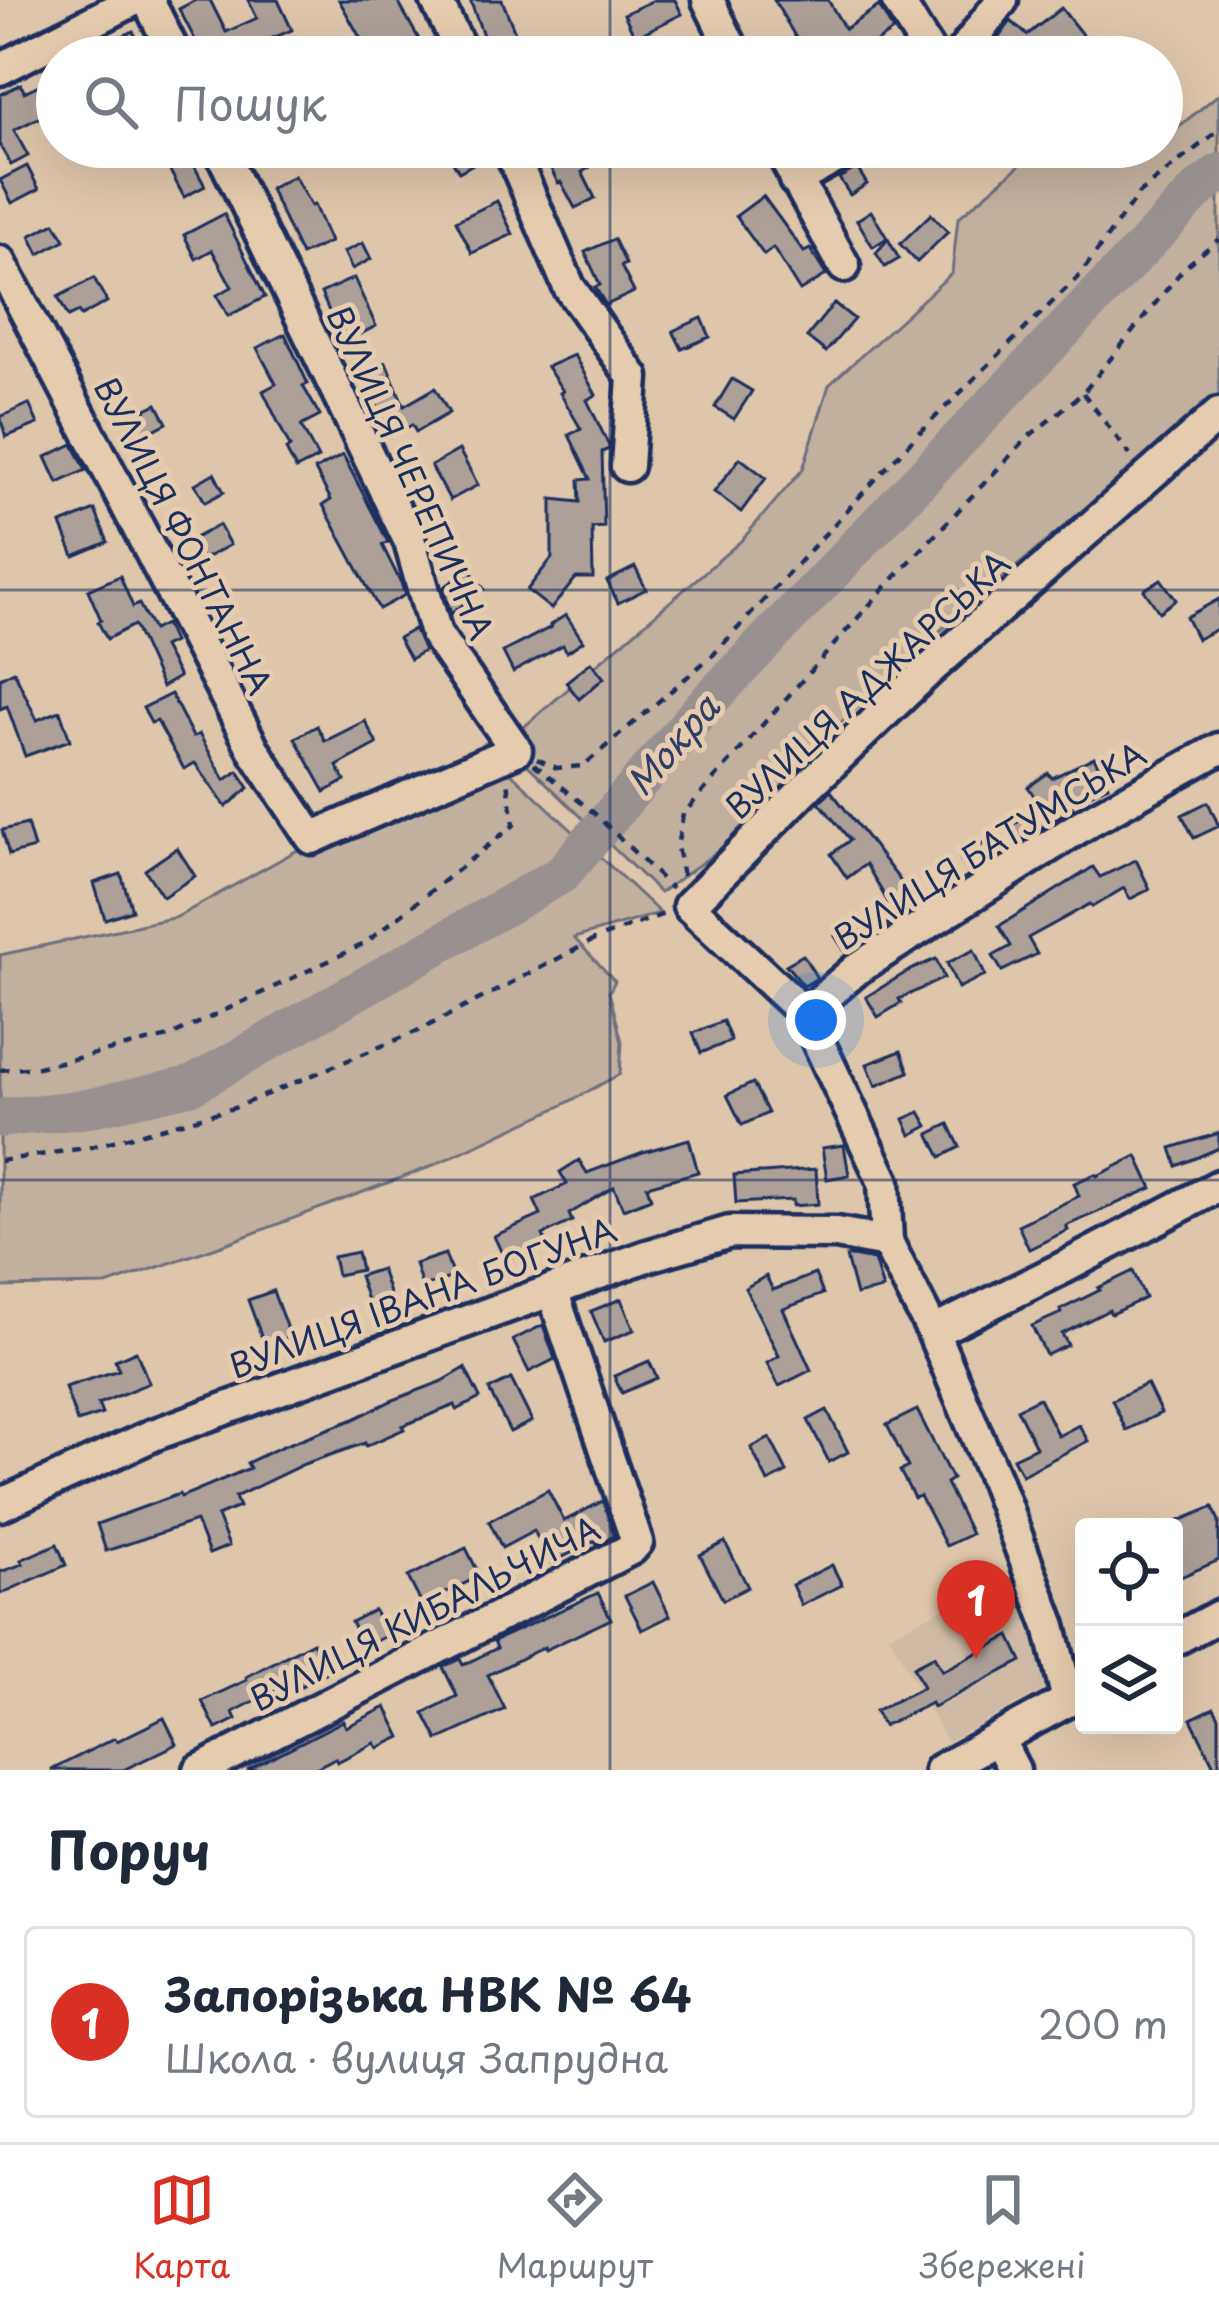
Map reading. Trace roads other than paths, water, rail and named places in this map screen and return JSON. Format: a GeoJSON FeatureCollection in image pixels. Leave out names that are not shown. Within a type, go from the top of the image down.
{"type":"FeatureCollection","features":[{"type":"Feature","properties":{"kind":"street"},"geometry":{"type":"LineString","coordinates":[[64,36],[134,0]]}},
{"type":"Feature","properties":{"kind":"street"},"geometry":{"type":"LineString","coordinates":[[148,0],[166,36]]}},
{"type":"Feature","properties":{"kind":"street"},"geometry":{"type":"LineString","coordinates":[[436,0],[454,36]]}},
{"type":"Feature","properties":{"kind":"street"},"geometry":{"type":"LineString","coordinates":[[708,0],[726,36]]}},
{"type":"Feature","properties":{"kind":"street"},"geometry":{"type":"LineString","coordinates":[[897,0],[919,36]]}},
{"type":"Feature","properties":{"kind":"street"},"geometry":{"type":"LineString","coordinates":[[975,36],[1002,0]]}},
{"type":"Feature","properties":{"kind":"street"},"geometry":{"type":"LineString","coordinates":[[0,69],[36,50]]}},
{"type":"Feature","properties":{"kind":"street","name":"ВУЛИЦЯ ЧЕРЕПИЧНА"},"geometry":{"type":"LineString","coordinates":[[229,168],[410,542],[436,634],[510,753],[312,838]]}},
{"type":"Feature","properties":{"kind":"street"},"geometry":{"type":"LineString","coordinates":[[518,168],[568,287],[633,376],[627,466]]}},
{"type":"Feature","properties":{"kind":"street"},"geometry":{"type":"LineString","coordinates":[[789,168],[844,266]]}},
{"type":"Feature","properties":{"kind":"street"},"geometry":{"type":"LineString","coordinates":[[795,180],[817,168]]}},
{"type":"Feature","properties":{"kind":"street","name":"ВУЛИЦЯ ФОНТАННА"},"geometry":{"type":"LineString","coordinates":[[0,262],[255,752],[312,838]]}},
{"type":"Feature","properties":{"kind":"street","name":"ВУЛИЦЯ АДЖАРСЬКА"},"geometry":{"type":"LineString","coordinates":[[806,1014],[689,906],[928,671],[1219,414]]}},
{"type":"Feature","properties":{"kind":"street","name":"ВУЛИЦЯ БАТУМСЬКА"},"geometry":{"type":"LineString","coordinates":[[806,1014],[858,968],[1089,821],[1219,749]]}},
{"type":"Feature","properties":{"kind":"street"},"geometry":{"type":"LineString","coordinates":[[806,1014],[884,1183],[887,1242],[933,1333],[995,1479],[1075,1693]]}},
{"type":"Feature","properties":{"kind":"street"},"geometry":{"type":"LineString","coordinates":[[933,1333],[1219,1186]]}},
{"type":"Feature","properties":{"kind":"street","name":"ВУЛИЦЯ ІВАНА БОГУНА"},"geometry":{"type":"LineString","coordinates":[[0,1505],[153,1435],[644,1257],[730,1232],[836,1233],[887,1242]]}},
{"type":"Feature","properties":{"kind":"street","name":"ВУЛИЦЯ КИБАЛЬЧИЧА"},"geometry":{"type":"LineString","coordinates":[[200,1770],[637,1542],[552,1290]]}},
{"type":"Feature","properties":{"kind":"street"},"geometry":{"type":"LineString","coordinates":[[1183,1635],[1219,1616]]}},
{"type":"Feature","properties":{"kind":"street"},"geometry":{"type":"LineString","coordinates":[[940,1770],[1075,1697]]}},
{"type":"Feature","properties":{"kind":"street"},"geometry":{"type":"LineString","coordinates":[[998,1739],[1014,1770]]}},
{"type":"Feature","properties":{"kind":"waterway","name":"Мокра"},"geometry":{"type":"LineString","coordinates":[[0,1118],[85,1109],[192,1085],[562,874],[700,710],[1219,173]]}},
{"type":"Feature","properties":{"kind":"place","name":"Запорізька НВК № 64"},"geometry":{"type":"Point","coordinates":[976,1659]}}]}
